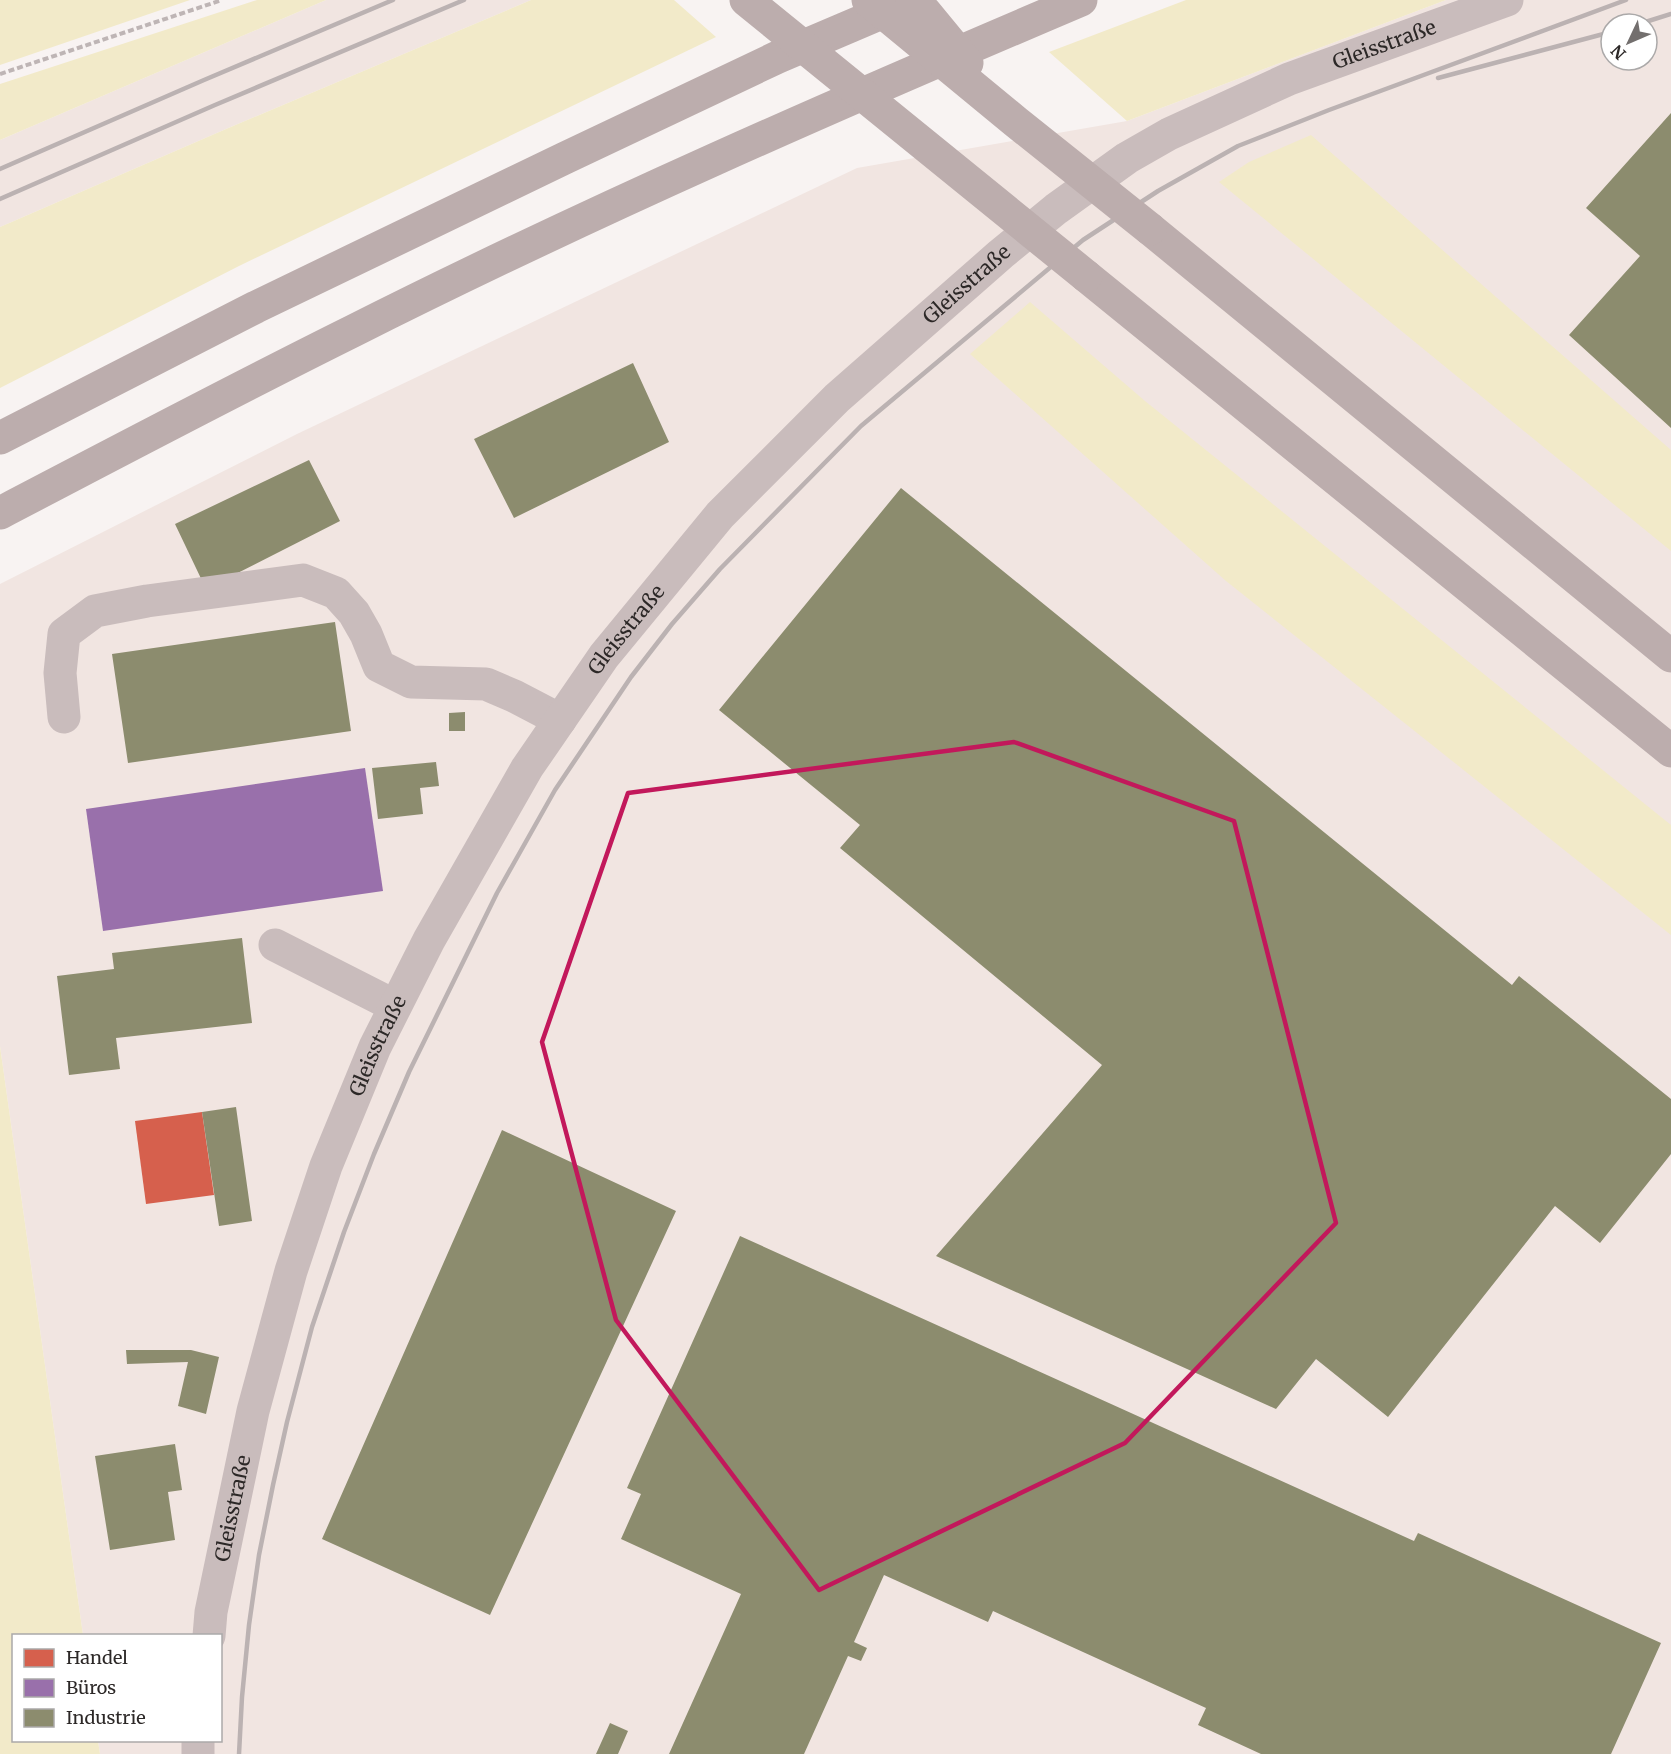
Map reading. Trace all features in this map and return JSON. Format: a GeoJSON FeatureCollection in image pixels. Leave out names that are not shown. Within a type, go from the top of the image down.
{"type":"FeatureCollection","features":[{"type":"Feature","properties":{"kind":"highway"},"geometry":{"type":"LineString","coordinates":[[746,0],[1671,751]]}},
{"type":"Feature","properties":{"kind":"highway"},"geometry":{"type":"LineString","coordinates":[[868,0],[1671,656]]}},
{"type":"Feature","properties":{"kind":"highway"},"geometry":{"type":"LineString","coordinates":[[0,438],[256,308],[554,164],[778,57],[912,0],[925,12],[1016,122]]}},
{"type":"Feature","properties":{"kind":"highway"},"geometry":{"type":"LineString","coordinates":[[0,513],[354,330],[508,256],[779,130],[1081,0]]}},
{"type":"Feature","properties":{"kind":"street","name":"Gleisstraße"},"geometry":{"type":"LineString","coordinates":[[209,1634],[211,1612],[253,1411],[291,1271],[326,1166],[375,1047],[429,940],[527,768],[604,656],[720,515],[837,398],[1001,254],[1056,209],[1127,158],[1169,134],[1289,79],[1507,0]]}},
{"type":"Feature","properties":{"kind":"street"},"geometry":{"type":"LineString","coordinates":[[64,717],[60,673],[64,633],[95,611],[147,601],[303,580],[336,593],[354,613],[366,633],[379,666],[411,682],[486,684],[560,720]]}},
{"type":"Feature","properties":{"kind":"street"},"geometry":{"type":"LineString","coordinates":[[275,945],[395,1006]]}},
{"type":"Feature","properties":{"kind":"path"},"geometry":{"type":"LineString","coordinates":[[0,74],[222,0]]}},
{"type":"Feature","properties":{"kind":"highlighted area"},"geometry":{"type":"Polygon","coordinates":[[[1014,742],[1234,821],[1336,1223],[1125,1443],[819,1590],[616,1320],[542,1042],[628,793],[1014,742]]]}},
{"type":"Feature","properties":{"kind":"shaded area"},"geometry":{"type":"Polygon","coordinates":[[[0,0],[190,0],[0,65],[0,0]]]}},
{"type":"Feature","properties":{"kind":"shaded area"},"geometry":{"type":"Polygon","coordinates":[[[257,0],[326,0],[0,140],[0,84],[257,0]]]}},
{"type":"Feature","properties":{"kind":"shaded area"},"geometry":{"type":"Polygon","coordinates":[[[326,0],[531,0],[0,227],[0,140],[326,0]]]}},
{"type":"Feature","properties":{"kind":"shaded area"},"geometry":{"type":"Polygon","coordinates":[[[531,0],[674,0],[716,37],[239,266],[0,388],[0,227],[531,0]]]}},
{"type":"Feature","properties":{"kind":"shaded area"},"geometry":{"type":"Polygon","coordinates":[[[1186,0],[1446,0],[1127,121],[1049,52],[1186,0]]]}},
{"type":"Feature","properties":{"kind":"shaded area"},"geometry":{"type":"Polygon","coordinates":[[[1446,0],[1671,0],[1671,1754],[100,1754],[98,1742],[222,1742],[222,1634],[83,1634],[0,1046],[0,584],[297,434],[857,168],[1127,121],[1446,0]]]}},
{"type":"Feature","properties":{"kind":"shaded area"},"geometry":{"type":"Polygon","coordinates":[[[1311,135],[1671,450],[1671,551],[1219,182],[1249,162],[1311,135]]]}},
{"type":"Feature","properties":{"kind":"shaded area"},"geometry":{"type":"Polygon","coordinates":[[[1030,302],[1145,401],[1671,825],[1671,935],[1226,581],[970,354],[1030,302]]]}},
{"type":"Feature","properties":{"kind":"shaded area"},"geometry":{"type":"Polygon","coordinates":[[[0,1046],[83,1634],[12,1634],[12,1742],[98,1742],[100,1754],[0,1754],[0,1046]]]}},
{"type":"Feature","properties":{"kind":"building: Handel"},"geometry":{"type":"Polygon","coordinates":[[[202,1112],[214,1195],[146,1204],[135,1121],[202,1112]]]}},
{"type":"Feature","properties":{"kind":"building: Büros"},"geometry":{"type":"Polygon","coordinates":[[[365,768],[383,891],[103,931],[86,809],[365,768]]]}},
{"type":"Feature","properties":{"kind":"building: Industrie"},"geometry":{"type":"Polygon","coordinates":[[[1671,113],[1671,428],[1569,335],[1640,256],[1586,208],[1671,113]]]}},
{"type":"Feature","properties":{"kind":"building: Industrie"},"geometry":{"type":"Polygon","coordinates":[[[633,363],[669,442],[514,518],[474,439],[633,363]]]}},
{"type":"Feature","properties":{"kind":"building: Industrie"},"geometry":{"type":"Polygon","coordinates":[[[309,460],[340,521],[206,589],[175,524],[309,460]]]}},
{"type":"Feature","properties":{"kind":"building: Industrie"},"geometry":{"type":"Polygon","coordinates":[[[901,488],[1512,985],[1519,976],[1671,1099],[1671,1154],[1600,1243],[1555,1206],[1388,1417],[1316,1359],[1276,1409],[936,1256],[1102,1065],[840,848],[860,825],[719,710],[901,488]]]}},
{"type":"Feature","properties":{"kind":"building: Industrie"},"geometry":{"type":"Polygon","coordinates":[[[335,622],[351,731],[128,763],[112,654],[335,622]]]}},
{"type":"Feature","properties":{"kind":"building: Industrie"},"geometry":{"type":"Polygon","coordinates":[[[465,712],[465,731],[449,731],[449,713],[465,712]]]}},
{"type":"Feature","properties":{"kind":"building: Industrie"},"geometry":{"type":"Polygon","coordinates":[[[436,762],[439,786],[420,788],[423,814],[378,819],[372,768],[436,762]]]}},
{"type":"Feature","properties":{"kind":"building: Industrie"},"geometry":{"type":"Polygon","coordinates":[[[242,938],[252,1023],[116,1038],[120,1069],[69,1075],[57,976],[114,969],[112,953],[242,938]]]}},
{"type":"Feature","properties":{"kind":"building: Industrie"},"geometry":{"type":"Polygon","coordinates":[[[236,1107],[252,1221],[219,1226],[202,1112],[236,1107]]]}},
{"type":"Feature","properties":{"kind":"building: Industrie"},"geometry":{"type":"Polygon","coordinates":[[[502,1130],[676,1211],[490,1615],[322,1539],[502,1130]]]}},
{"type":"Feature","properties":{"kind":"building: Industrie"},"geometry":{"type":"Polygon","coordinates":[[[740,1236],[1414,1541],[1418,1533],[1661,1643],[1611,1754],[1261,1754],[1198,1725],[1206,1708],[993,1611],[988,1622],[884,1575],[854,1642],[867,1648],[861,1661],[848,1656],[804,1754],[669,1754],[741,1594],[621,1539],[641,1494],[627,1488],[740,1236]]]}},
{"type":"Feature","properties":{"kind":"building: Industrie"},"geometry":{"type":"Polygon","coordinates":[[[126,1350],[191,1350],[219,1357],[206,1414],[178,1406],[188,1362],[127,1364],[126,1350]]]}},
{"type":"Feature","properties":{"kind":"building: Industrie"},"geometry":{"type":"Polygon","coordinates":[[[175,1444],[182,1490],[168,1492],[175,1540],[110,1550],[95,1456],[175,1444]]]}},
{"type":"Feature","properties":{"kind":"building: Industrie"},"geometry":{"type":"Polygon","coordinates":[[[610,1723],[628,1731],[618,1754],[596,1754],[610,1723]]]}},
{"type":"Feature","properties":{"kind":"railway"},"geometry":{"type":"LineString","coordinates":[[0,169],[393,0]]}},
{"type":"Feature","properties":{"kind":"railway"},"geometry":{"type":"LineString","coordinates":[[0,199],[464,0]]}},
{"type":"Feature","properties":{"kind":"railway"},"geometry":{"type":"LineString","coordinates":[[239,1754],[249,1625],[259,1555],[273,1485],[312,1327],[344,1232],[409,1072],[497,893],[555,790],[631,677],[672,624],[720,569],[861,426],[1083,240],[1158,191],[1238,146],[1626,0]]}},
{"type":"Feature","properties":{"kind":"railway"},"geometry":{"type":"LineString","coordinates":[[1659,18],[1671,14]]}},
{"type":"Feature","properties":{"kind":"railway"},"geometry":{"type":"LineString","coordinates":[[1438,78],[1599,35]]}}]}
